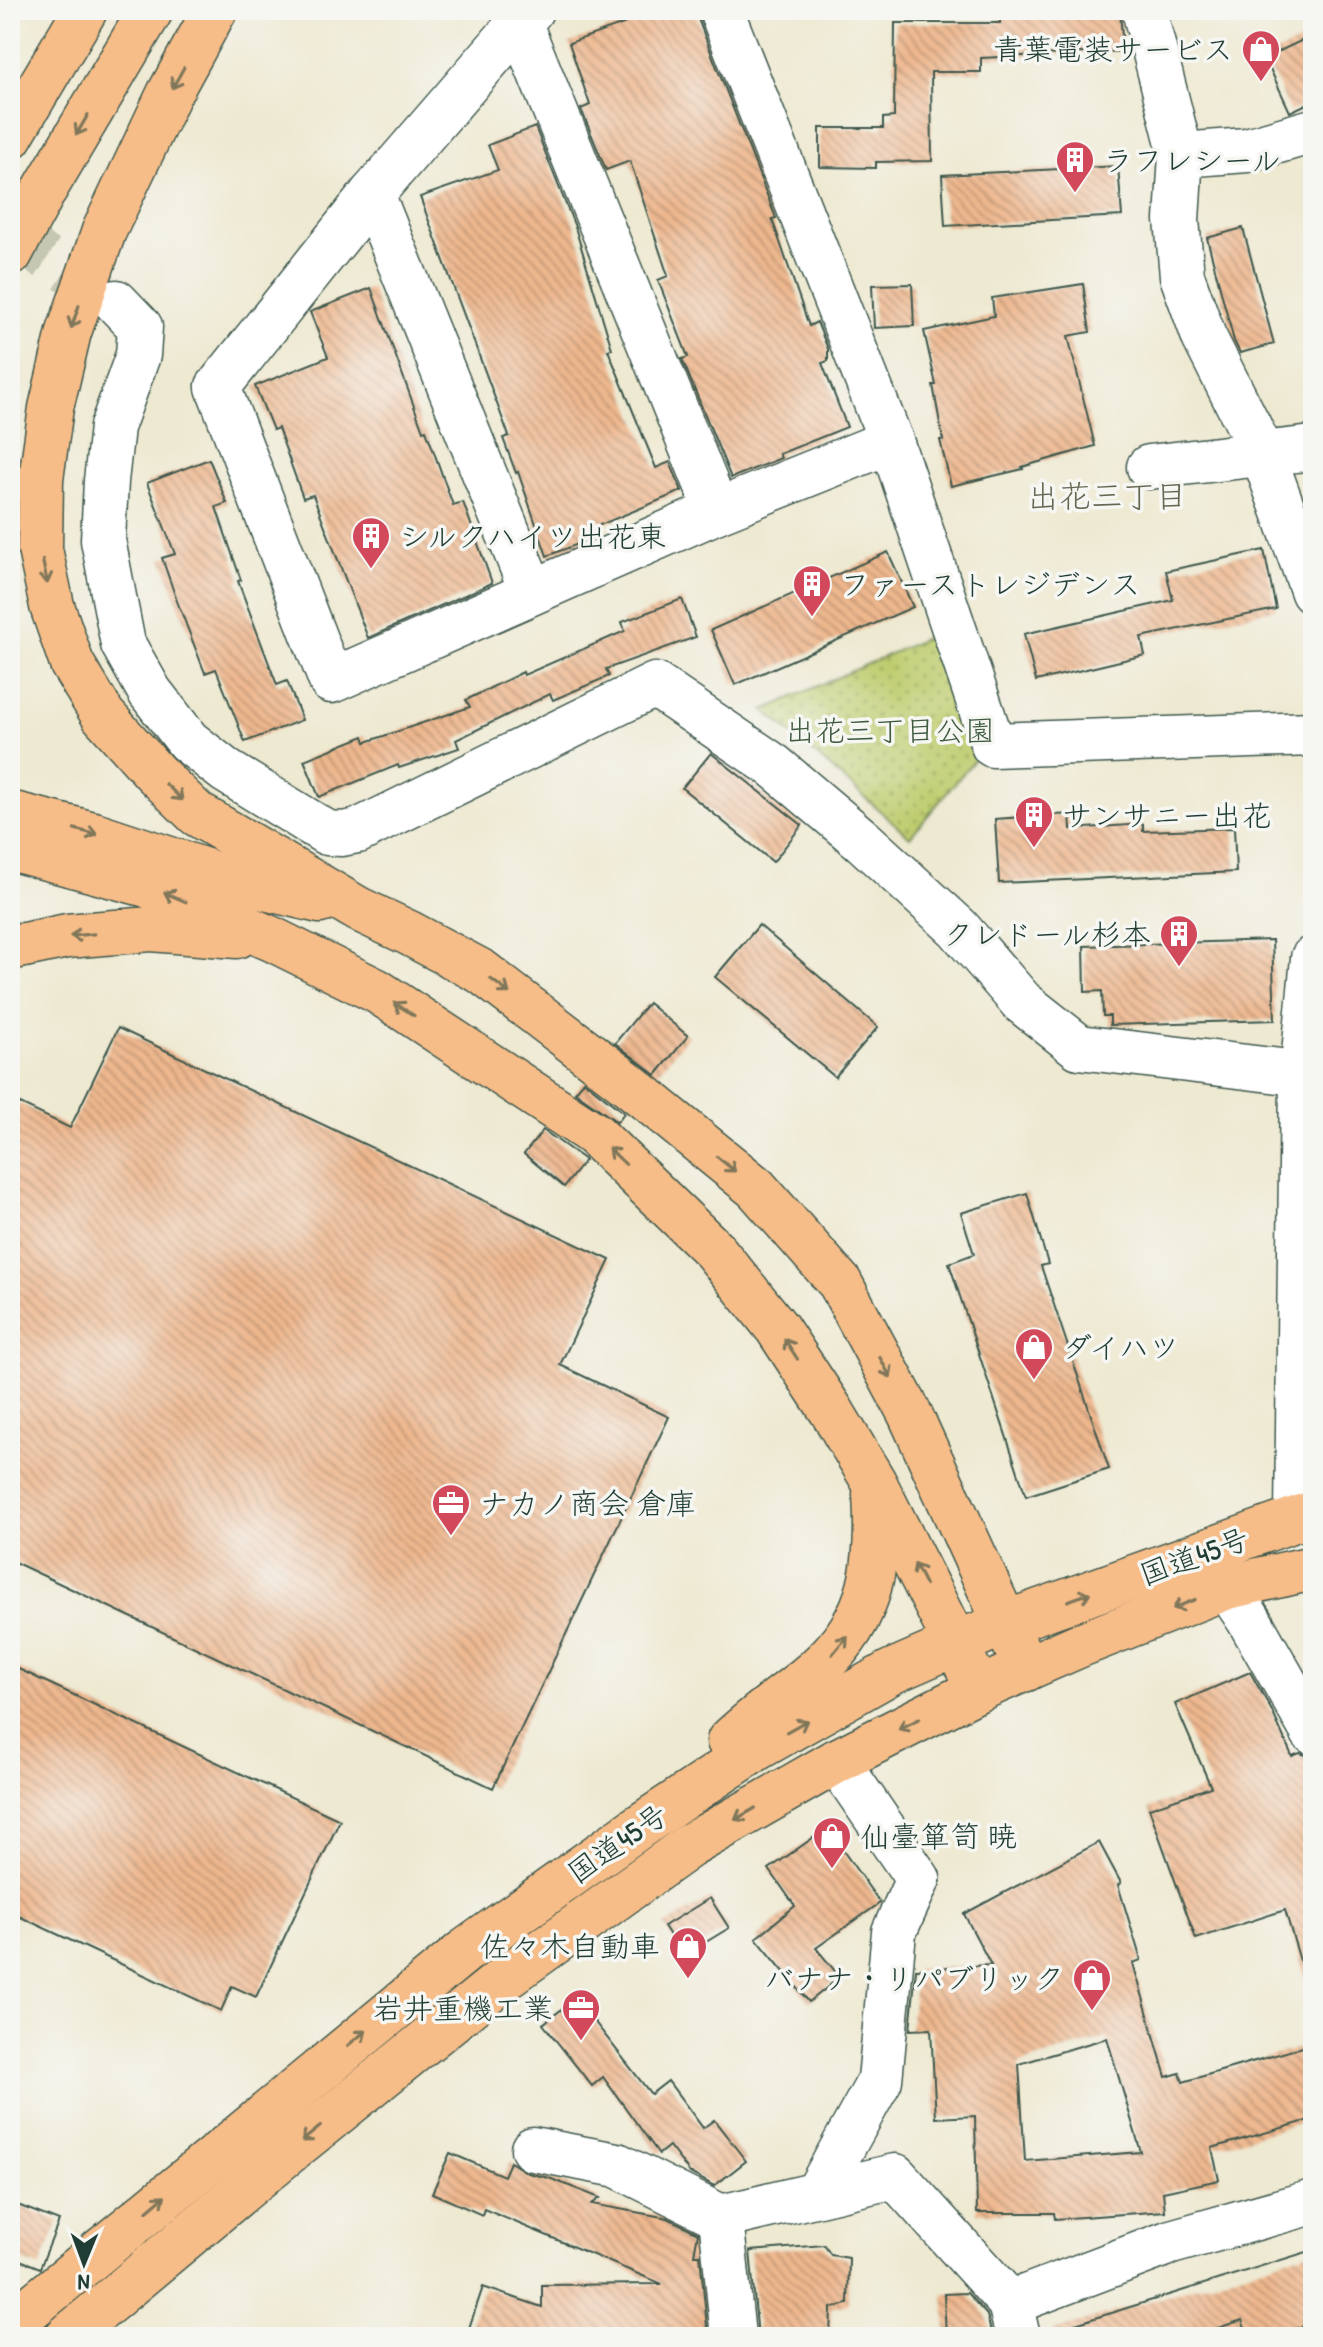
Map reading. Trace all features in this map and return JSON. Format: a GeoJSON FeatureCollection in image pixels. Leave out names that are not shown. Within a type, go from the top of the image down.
{"type":"FeatureCollection","features":[{"type":"Feature","properties":{"kind":"highway"},"geometry":{"type":"LineString","coordinates":[[10,137],[85,10]]}},
{"type":"Feature","properties":{"kind":"highway"},"geometry":{"type":"LineString","coordinates":[[10,254],[68,148],[151,10]]}},
{"type":"Feature","properties":{"kind":"highway"},"geometry":{"type":"LineString","coordinates":[[215,10],[169,94],[104,231],[69,332],[51,408],[41,479],[40,549],[52,606],[72,664],[103,715],[197,814],[358,909],[482,972],[627,1083],[756,1188],[840,1283],[910,1414],[1026,1669]]}},
{"type":"Feature","properties":{"kind":"highway"},"geometry":{"type":"LineString","coordinates":[[10,813],[94,834],[239,882],[358,909]]}},
{"type":"Feature","properties":{"kind":"highway"},"geometry":{"type":"LineString","coordinates":[[10,848],[147,885],[272,939],[377,991],[594,1134],[714,1250],[777,1328],[874,1482],[979,1689]]}},
{"type":"Feature","properties":{"kind":"highway"},"geometry":{"type":"LineString","coordinates":[[10,948],[67,936],[151,929],[272,939]]}},
{"type":"Feature","properties":{"kind":"highway"},"geometry":{"type":"LineString","coordinates":[[637,1828],[752,1719],[839,1649],[856,1624],[872,1577],[877,1526],[874,1482]]}},
{"type":"Feature","properties":{"kind":"highway","name":"国道45号"},"geometry":{"type":"LineString","coordinates":[[10,2325],[465,1951],[637,1828],[759,1747],[891,1672],[955,1644],[1305,1516]]}},
{"type":"Feature","properties":{"kind":"highway","name":"国道45号"},"geometry":{"type":"LineString","coordinates":[[67,2337],[280,2159],[502,1980],[689,1846],[837,1761],[979,1689],[1227,1587],[1313,1568]]}},
{"type":"Feature","properties":{"kind":"street"},"geometry":{"type":"LineString","coordinates":[[721,10],[891,441],[993,745],[1313,734]]}},
{"type":"Feature","properties":{"kind":"street"},"geometry":{"type":"LineString","coordinates":[[1144,10],[1181,155],[1177,220],[1182,276],[1204,337],[1263,454],[1313,592]]}},
{"type":"Feature","properties":{"kind":"street"},"geometry":{"type":"LineString","coordinates":[[717,511],[526,17],[372,194],[218,387],[331,681],[717,511],[891,441]]}},
{"type":"Feature","properties":{"kind":"street"},"geometry":{"type":"LineString","coordinates":[[1181,155],[1247,150],[1313,131]]}},
{"type":"Feature","properties":{"kind":"street"},"geometry":{"type":"LineString","coordinates":[[372,194],[532,592]]}},
{"type":"Feature","properties":{"kind":"street"},"geometry":{"type":"LineString","coordinates":[[116,302],[140,327],[138,355],[112,427],[106,481],[103,540],[123,644],[150,692],[188,741],[226,771],[327,833],[358,831],[655,685],[774,766],[863,841],[958,928],[1022,1002],[1079,1047],[1308,1075]]}},
{"type":"Feature","properties":{"kind":"street"},"geometry":{"type":"LineString","coordinates":[[1149,467],[1313,448]]}},
{"type":"Feature","properties":{"kind":"street"},"geometry":{"type":"LineString","coordinates":[[1305,1516],[1308,1075],[1313,958]]}},
{"type":"Feature","properties":{"kind":"street"},"geometry":{"type":"LineString","coordinates":[[1227,1587],[1313,1732]]}},
{"type":"Feature","properties":{"kind":"street"},"geometry":{"type":"LineString","coordinates":[[817,2194],[880,2080],[894,1932],[918,1879],[837,1761]]}},
{"type":"Feature","properties":{"kind":"street"},"geometry":{"type":"LineString","coordinates":[[533,2149],[617,2165],[721,2217],[895,2176],[1014,2320],[1171,2242],[1313,2202]]}},
{"type":"Feature","properties":{"kind":"street"},"geometry":{"type":"LineString","coordinates":[[721,2217],[733,2337]]}},
{"type":"Feature","properties":{"kind":"green space","name":"出花三丁目公園"},"geometry":{"type":"Polygon","coordinates":[[[928,637],[975,759],[910,837],[764,710],[928,637]]]}},
{"type":"Feature","properties":{"kind":"building"},"geometry":{"type":"Polygon","coordinates":[[[619,10],[697,10],[776,218],[772,219],[809,326],[817,322],[828,349],[828,361],[822,363],[847,427],[779,454],[781,458],[731,478],[682,359],[688,357],[658,280],[668,276],[630,161],[606,170],[581,109],[590,105],[569,43],[624,24],[619,10]]]}},
{"type":"Feature","properties":{"kind":"building"},"geometry":{"type":"Polygon","coordinates":[[[1000,10],[1120,10],[1123,51],[981,58],[981,72],[931,72],[932,161],[876,162],[876,168],[820,167],[820,128],[883,128],[883,118],[894,117],[895,23],[1000,23],[1000,10]]]}},
{"type":"Feature","properties":{"kind":"building"},"geometry":{"type":"Polygon","coordinates":[[[1313,35],[1313,101],[1290,112],[1265,58],[1313,35]]]}},
{"type":"Feature","properties":{"kind":"building"},"geometry":{"type":"Polygon","coordinates":[[[535,127],[575,227],[612,349],[608,350],[656,468],[670,462],[682,491],[583,532],[586,541],[547,556],[503,438],[509,436],[420,197],[498,170],[488,145],[535,127]]]}},
{"type":"Feature","properties":{"kind":"building"},"geometry":{"type":"Polygon","coordinates":[[[1118,166],[1122,216],[945,226],[942,175],[1118,166]]]}},
{"type":"Feature","properties":{"kind":"building"},"geometry":{"type":"Polygon","coordinates":[[[1243,228],[1274,344],[1240,353],[1234,341],[1207,238],[1243,228]]]}},
{"type":"Feature","properties":{"kind":"building"},"geometry":{"type":"Polygon","coordinates":[[[912,284],[914,326],[874,328],[872,285],[912,284]]]}},
{"type":"Feature","properties":{"kind":"building"},"geometry":{"type":"Polygon","coordinates":[[[1083,284],[1090,332],[1068,336],[1095,446],[1023,469],[951,486],[940,440],[943,440],[933,385],[936,385],[924,331],[994,316],[992,298],[1083,284]]]}},
{"type":"Feature","properties":{"kind":"building"},"geometry":{"type":"Polygon","coordinates":[[[371,288],[453,505],[463,502],[492,583],[368,638],[313,495],[303,498],[278,428],[273,430],[255,386],[328,357],[310,312],[371,288]]]}},
{"type":"Feature","properties":{"kind":"building"},"geometry":{"type":"Polygon","coordinates":[[[209,459],[227,503],[216,507],[241,580],[238,581],[277,685],[287,681],[302,720],[245,742],[216,669],[205,673],[177,601],[162,558],[175,554],[147,483],[209,459]]]}},
{"type":"Feature","properties":{"kind":"building"},"geometry":{"type":"Polygon","coordinates":[[[1264,550],[1276,609],[1141,637],[1145,655],[1036,681],[1024,634],[1173,600],[1166,571],[1264,550]]]}},
{"type":"Feature","properties":{"kind":"building","name":"ファーストレジデンス"},"geometry":{"type":"Polygon","coordinates":[[[888,552],[913,607],[735,685],[711,630],[888,552]]]}},
{"type":"Feature","properties":{"kind":"building"},"geometry":{"type":"Polygon","coordinates":[[[682,599],[696,637],[606,669],[609,676],[553,700],[550,694],[456,740],[459,748],[399,768],[398,765],[319,797],[304,760],[364,736],[366,742],[470,707],[466,700],[523,672],[524,675],[625,631],[622,622],[682,599]]]}},
{"type":"Feature","properties":{"kind":"building"},"geometry":{"type":"Polygon","coordinates":[[[711,753],[802,825],[773,862],[682,788],[711,753]]]}},
{"type":"Feature","properties":{"kind":"building"},"geometry":{"type":"Polygon","coordinates":[[[1070,814],[1071,829],[1143,824],[1143,831],[1234,828],[1236,872],[999,883],[995,819],[1070,814]]]}},
{"type":"Feature","properties":{"kind":"building"},"geometry":{"type":"Polygon","coordinates":[[[759,925],[878,1027],[835,1077],[715,977],[759,925]]]}},
{"type":"Feature","properties":{"kind":"building","name":"クレドール杉本"},"geometry":{"type":"Polygon","coordinates":[[[1272,940],[1275,1020],[1110,1025],[1110,1016],[1103,1016],[1102,991],[1085,992],[1084,946],[1272,940]]]}},
{"type":"Feature","properties":{"kind":"building"},"geometry":{"type":"Polygon","coordinates":[[[648,1003],[688,1036],[656,1075],[615,1043],[648,1003]]]}},
{"type":"Feature","properties":{"kind":"building"},"geometry":{"type":"Polygon","coordinates":[[[118,1028],[610,1260],[560,1365],[669,1417],[493,1788],[10,1560],[10,1099],[70,1128],[118,1028]]]}},
{"type":"Feature","properties":{"kind":"building"},"geometry":{"type":"Polygon","coordinates":[[[584,1081],[624,1113],[617,1122],[575,1092],[584,1081]]]}},
{"type":"Feature","properties":{"kind":"building"},"geometry":{"type":"Polygon","coordinates":[[[543,1130],[585,1160],[564,1187],[524,1154],[543,1130]]]}},
{"type":"Feature","properties":{"kind":"building"},"geometry":{"type":"Polygon","coordinates":[[[1027,1193],[1048,1264],[1041,1266],[1109,1469],[1026,1496],[949,1263],[974,1254],[961,1213],[1027,1193]]]}},
{"type":"Feature","properties":{"kind":"building"},"geometry":{"type":"Polygon","coordinates":[[[10,1665],[340,1820],[256,1997],[232,1986],[221,2011],[10,1912],[10,1665]]]}},
{"type":"Feature","properties":{"kind":"building"},"geometry":{"type":"Polygon","coordinates":[[[1250,1672],[1292,1756],[1300,1753],[1306,1755],[1313,1776],[1313,1976],[1305,1978],[1285,1910],[1196,1939],[1149,1808],[1211,1787],[1175,1704],[1250,1672]]]}},
{"type":"Feature","properties":{"kind":"building"},"geometry":{"type":"Polygon","coordinates":[[[827,1828],[880,1903],[816,1948],[840,1977],[809,2002],[756,1938],[795,1906],[769,1869],[827,1828]]]}},
{"type":"Feature","properties":{"kind":"building"},"geometry":{"type":"Polygon","coordinates":[[[1099,1842],[1121,1883],[1118,1885],[1141,1960],[1133,1963],[1166,2077],[1180,2073],[1183,2082],[1313,2044],[1313,2119],[1212,2148],[1219,2180],[1163,2192],[1165,2211],[1055,2219],[1054,2213],[977,2213],[975,2116],[936,2118],[931,2029],[910,2030],[916,1969],[991,1965],[964,1914],[1099,1842]],[[1107,2038],[1019,2064],[1025,2161],[1141,2152],[1107,2038]]]}},
{"type":"Feature","properties":{"kind":"building"},"geometry":{"type":"Polygon","coordinates":[[[710,1898],[729,1928],[683,1956],[664,1926],[710,1898]]]}},
{"type":"Feature","properties":{"kind":"building"},"geometry":{"type":"Polygon","coordinates":[[[576,1998],[651,2094],[668,2081],[703,2128],[714,2120],[746,2161],[714,2186],[690,2173],[669,2146],[659,2154],[603,2077],[592,2086],[543,2024],[576,1998]]]}},
{"type":"Feature","properties":{"kind":"building"},"geometry":{"type":"Polygon","coordinates":[[[450,2153],[504,2176],[510,2162],[528,2173],[600,2198],[592,2204],[668,2218],[698,2233],[694,2255],[700,2255],[708,2337],[466,2337],[483,2287],[542,2307],[542,2285],[662,2284],[484,2209],[482,2215],[432,2193],[450,2153]]]}},
{"type":"Feature","properties":{"kind":"building"},"geometry":{"type":"Polygon","coordinates":[[[10,2202],[59,2221],[40,2268],[10,2256],[10,2202]]]}},
{"type":"Feature","properties":{"kind":"building"},"geometry":{"type":"Polygon","coordinates":[[[824,2245],[831,2255],[849,2258],[848,2304],[831,2308],[830,2337],[758,2337],[750,2251],[824,2245]]]}},
{"type":"Feature","properties":{"kind":"building"},"geometry":{"type":"Polygon","coordinates":[[[1313,2250],[1313,2323],[1269,2337],[1248,2337],[1242,2320],[1191,2337],[1054,2337],[1053,2331],[1313,2250]]]}},
{"type":"Feature","properties":{"kind":"building"},"geometry":{"type":"Polygon","coordinates":[[[967,2293],[987,2315],[992,2337],[946,2337],[944,2294],[967,2293]]]}},
{"type":"Feature","properties":{"kind":"tunnel"},"geometry":{"type":"LineString","coordinates":[[10,235],[116,302]]}},
{"type":"Feature","properties":{"kind":"place","name":"青葉電装サービス"},"geometry":{"type":"Point","coordinates":[1261,83]}},
{"type":"Feature","properties":{"kind":"place","name":"ラフレシール"},"geometry":{"type":"Point","coordinates":[1075,194]}},
{"type":"Feature","properties":{"kind":"place","name":"シルクハイツ出花東"},"geometry":{"type":"Point","coordinates":[371,570]}},
{"type":"Feature","properties":{"kind":"place","name":"ファーストレジデンス"},"geometry":{"type":"Point","coordinates":[812,618]}},
{"type":"Feature","properties":{"kind":"place","name":"サンサニー出花"},"geometry":{"type":"Point","coordinates":[1034,849]}},
{"type":"Feature","properties":{"kind":"place","name":"クレドール杉本"},"geometry":{"type":"Point","coordinates":[1179,968]}},
{"type":"Feature","properties":{"kind":"place","name":"ダイハツ"},"geometry":{"type":"Point","coordinates":[1034,1381]}},
{"type":"Feature","properties":{"kind":"place","name":"ナカノ商会 倉庫"},"geometry":{"type":"Point","coordinates":[451,1537]}},
{"type":"Feature","properties":{"kind":"place","name":"仙臺箪笥 暁"},"geometry":{"type":"Point","coordinates":[832,1870]}},
{"type":"Feature","properties":{"kind":"place","name":"佐々木自動車"},"geometry":{"type":"Point","coordinates":[688,1980]}},
{"type":"Feature","properties":{"kind":"place","name":"バナナ・リパブリック"},"geometry":{"type":"Point","coordinates":[1092,2012]}},
{"type":"Feature","properties":{"kind":"place","name":"岩井重機工業"},"geometry":{"type":"Point","coordinates":[581,2042]}},
{"type":"Feature","properties":{"kind":"district","name":"出花三丁目"},"geometry":{"type":"Point","coordinates":[1107,495]}}]}
